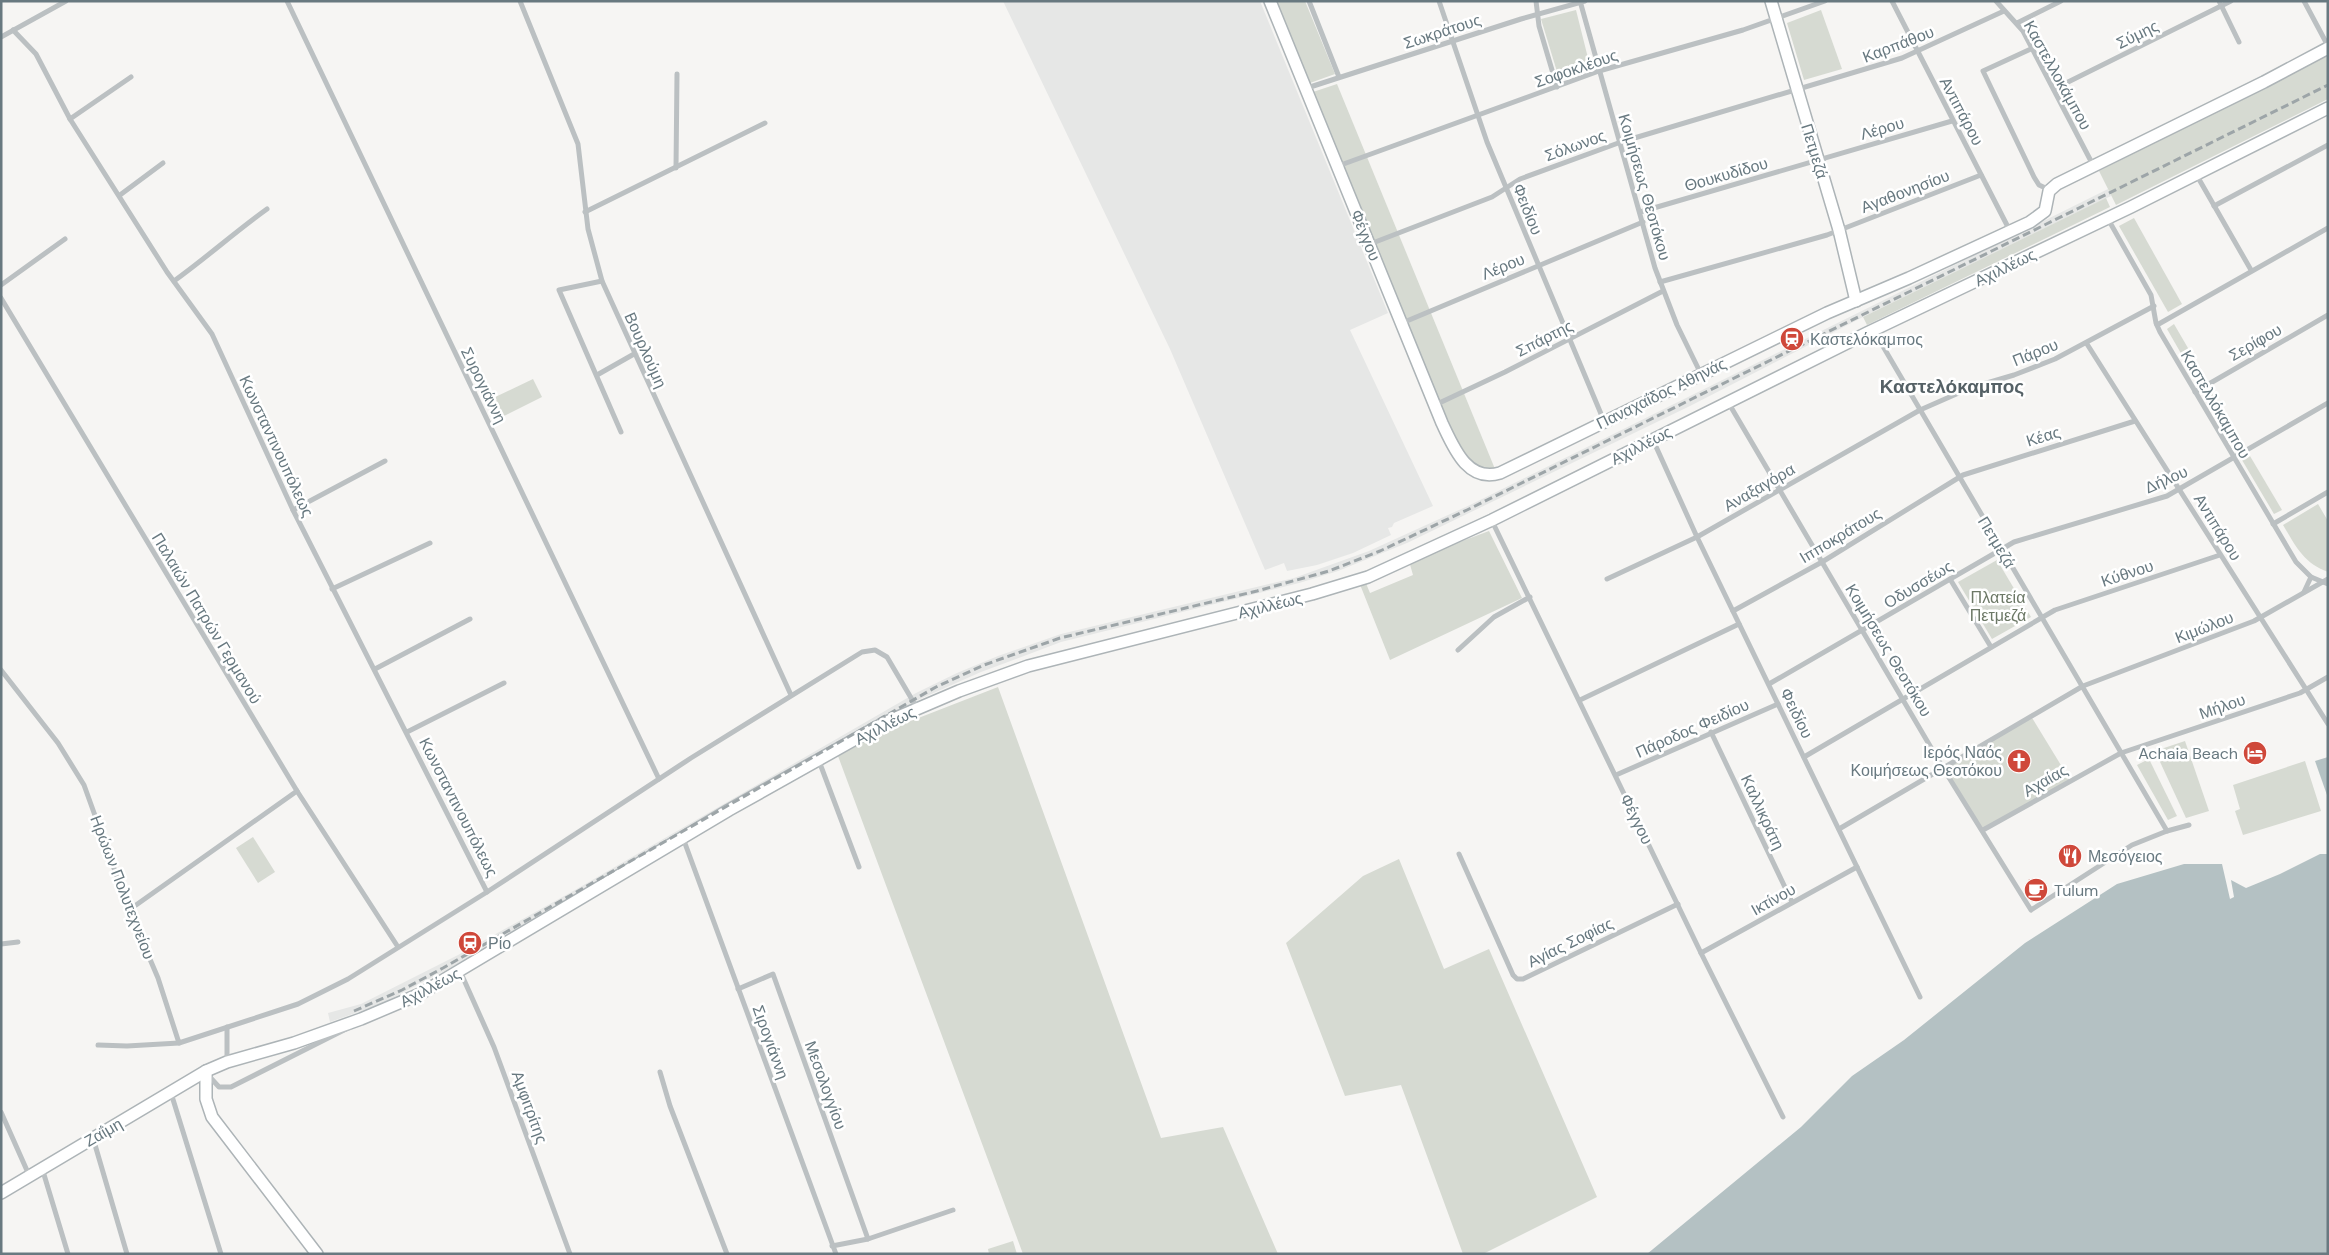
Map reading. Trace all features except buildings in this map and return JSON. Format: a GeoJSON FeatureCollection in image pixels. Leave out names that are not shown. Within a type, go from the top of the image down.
{"type":"FeatureCollection","features":[{"type":"Feature","properties":{"kind":"street"},"geometry":{"type":"LineString","coordinates":[[1,37],[66,1]]}},
{"type":"Feature","properties":{"kind":"street","name":"Συρογιάννη"},"geometry":{"type":"LineString","coordinates":[[287,1],[659,778]]}},
{"type":"Feature","properties":{"kind":"street","name":"Βουρλούμη"},"geometry":{"type":"LineString","coordinates":[[520,1],[576,135],[581,159],[585,212],[591,246],[602,281],[791,695]]}},
{"type":"Feature","properties":{"kind":"street","name":"Φέγγου"},"geometry":{"type":"LineString","coordinates":[[1270,1],[1434,406],[1466,467]]}},
{"type":"Feature","properties":{"kind":"street"},"geometry":{"type":"LineString","coordinates":[[1309,1],[1339,77]]}},
{"type":"Feature","properties":{"kind":"street","name":"Φειδίου"},"geometry":{"type":"LineString","coordinates":[[1439,1],[1478,117],[1537,265],[1604,421]]}},
{"type":"Feature","properties":{"kind":"street"},"geometry":{"type":"LineString","coordinates":[[1536,1],[1556,87]]}},
{"type":"Feature","properties":{"kind":"street","name":"Πετμεζά"},"geometry":{"type":"LineString","coordinates":[[1771,1],[1773,20],[1797,90],[1839,230],[1856,301]]}},
{"type":"Feature","properties":{"kind":"street","name":"Σοφοκλέους"},"geometry":{"type":"LineString","coordinates":[[1338,166],[1478,117],[1599,71],[1773,20],[1826,1]]}},
{"type":"Feature","properties":{"kind":"street","name":"Αντιπάρου"},"geometry":{"type":"LineString","coordinates":[[1892,1],[2010,231]]}},
{"type":"Feature","properties":{"kind":"street","name":"Καστελλοκάμπου"},"geometry":{"type":"LineString","coordinates":[[1996,1],[2016,23],[2033,48],[2093,166]]}},
{"type":"Feature","properties":{"kind":"street"},"geometry":{"type":"LineString","coordinates":[[2016,23],[2061,1]]}},
{"type":"Feature","properties":{"kind":"street","name":"Σύμης"},"geometry":{"type":"LineString","coordinates":[[2054,89],[2220,4],[2231,1]]}},
{"type":"Feature","properties":{"kind":"street"},"geometry":{"type":"LineString","coordinates":[[2033,48],[1983,71],[2034,177],[2039,185],[2050,190],[2057,184],[2264,82],[2328,47],[2304,1]]}},
{"type":"Feature","properties":{"kind":"street","name":"Σωκράτους"},"geometry":{"type":"LineString","coordinates":[[1306,88],[1538,14],[1582,2]]}},
{"type":"Feature","properties":{"kind":"street","name":"Κοιμήσεως Θεοτόκου"},"geometry":{"type":"LineString","coordinates":[[1582,2],[1599,71],[1660,282],[1682,338],[1701,374]]}},
{"type":"Feature","properties":{"kind":"street"},"geometry":{"type":"LineString","coordinates":[[2220,4],[2239,42]]}},
{"type":"Feature","properties":{"kind":"street","name":"Καρπάθου"},"geometry":{"type":"LineString","coordinates":[[1797,90],[1865,71],[1917,52],[2004,11]]}},
{"type":"Feature","properties":{"kind":"street","name":"Κωνσταντινουπόλεως"},"geometry":{"type":"LineString","coordinates":[[14,30],[28,43],[42,62],[70,119],[120,194],[174,281],[218,345],[253,427],[292,510],[487,892]]}},
{"type":"Feature","properties":{"kind":"street"},"geometry":{"type":"LineString","coordinates":[[676,168],[677,74]]}},
{"type":"Feature","properties":{"kind":"street"},"geometry":{"type":"LineString","coordinates":[[70,119],[131,77]]}},
{"type":"Feature","properties":{"kind":"street","name":"Σόλωνος"},"geometry":{"type":"LineString","coordinates":[[1369,244],[1492,197],[1520,179],[1621,142],[1797,90]]}},
{"type":"Feature","properties":{"kind":"street","name":"Αχιλλέως"},"geometry":{"type":"LineString","coordinates":[[206,1071],[227,1062],[285,1045],[402,1003],[460,971],[683,838],[819,760],[884,723],[917,708],[1028,666],[1368,577],[1492,520],[1874,330],[2108,218],[2328,108]]}},
{"type":"Feature","properties":{"kind":"street","name":"Λέρου"},"geometry":{"type":"LineString","coordinates":[[1818,160],[1952,121]]}},
{"type":"Feature","properties":{"kind":"street"},"geometry":{"type":"LineString","coordinates":[[585,212],[765,123]]}},
{"type":"Feature","properties":{"kind":"street"},"geometry":{"type":"LineString","coordinates":[[2214,206],[2328,146]]}},
{"type":"Feature","properties":{"kind":"street","name":"Θουκυδίδου"},"geometry":{"type":"LineString","coordinates":[[1640,212],[1818,160]]}},
{"type":"Feature","properties":{"kind":"street"},"geometry":{"type":"LineString","coordinates":[[120,194],[164,163]]}},
{"type":"Feature","properties":{"kind":"street"},"geometry":{"type":"LineString","coordinates":[[2196,174],[2251,270]]}},
{"type":"Feature","properties":{"kind":"street","name":"Αγαθονησίου"},"geometry":{"type":"LineString","coordinates":[[1839,230],[1981,175]]}},
{"type":"Feature","properties":{"kind":"street","name":"Παναχαΐδος Αθηνάς"},"geometry":{"type":"LineString","coordinates":[[1466,467],[1482,474],[1496,474],[1701,374],[2010,231],[2041,216],[2047,206],[2050,190]]}},
{"type":"Feature","properties":{"kind":"street"},"geometry":{"type":"LineString","coordinates":[[174,281],[212,253],[232,234],[267,209]]}},
{"type":"Feature","properties":{"kind":"street","name":"Καστελλόκαμπου"},"geometry":{"type":"LineString","coordinates":[[2108,218],[2151,295],[2157,325],[2273,524],[2299,565],[2311,577]]}},
{"type":"Feature","properties":{"kind":"street","name":"Λέρου"},"geometry":{"type":"LineString","coordinates":[[1401,323],[1643,222]]}},
{"type":"Feature","properties":{"kind":"street"},"geometry":{"type":"LineString","coordinates":[[2157,325],[2328,228]]}},
{"type":"Feature","properties":{"kind":"street"},"geometry":{"type":"LineString","coordinates":[[1660,282],[1839,230]]}},
{"type":"Feature","properties":{"kind":"street"},"geometry":{"type":"LineString","coordinates":[[1,285],[65,239]]}},
{"type":"Feature","properties":{"kind":"street"},"geometry":{"type":"LineString","coordinates":[[602,281],[558,290],[621,432]]}},
{"type":"Feature","properties":{"kind":"street","name":"Σπάρτης"},"geometry":{"type":"LineString","coordinates":[[1434,406],[1663,291]]}},
{"type":"Feature","properties":{"kind":"street","name":"Παλαιών Πατρών Γερμανού"},"geometry":{"type":"LineString","coordinates":[[1,298],[297,791],[398,947]]}},
{"type":"Feature","properties":{"kind":"street","name":"Πάρου"},"geometry":{"type":"LineString","coordinates":[[1920,410],[1970,388],[2033,368],[2086,344],[2154,306]]}},
{"type":"Feature","properties":{"kind":"street","name":"Σερίφου"},"geometry":{"type":"LineString","coordinates":[[2195,392],[2328,315]]}},
{"type":"Feature","properties":{"kind":"street","name":"Πετμεζά"},"geometry":{"type":"LineString","coordinates":[[1874,330],[2167,831]]}},
{"type":"Feature","properties":{"kind":"street","name":"Αντιπάρου"},"geometry":{"type":"LineString","coordinates":[[2086,344],[2328,724]]}},
{"type":"Feature","properties":{"kind":"street"},"geometry":{"type":"LineString","coordinates":[[597,375],[634,354]]}},
{"type":"Feature","properties":{"kind":"street","name":"Κοιμήσεως Θεοτόκου"},"geometry":{"type":"LineString","coordinates":[[1728,402],[1944,768],[2031,910],[2132,845],[2167,831]]}},
{"type":"Feature","properties":{"kind":"street","name":"Δήλου"},"geometry":{"type":"LineString","coordinates":[[2001,549],[2014,542],[2163,497],[2328,403]]}},
{"type":"Feature","properties":{"kind":"street","name":"Αναξαγόρα"},"geometry":{"type":"LineString","coordinates":[[1607,579],[1697,537],[1920,410]]}},
{"type":"Feature","properties":{"kind":"street","name":"Κέας"},"geometry":{"type":"LineString","coordinates":[[1959,477],[1988,466],[2135,421]]}},
{"type":"Feature","properties":{"kind":"street","name":"Φειδίου"},"geometry":{"type":"LineString","coordinates":[[1653,439],[1697,537],[1920,997]]}},
{"type":"Feature","properties":{"kind":"street"},"geometry":{"type":"LineString","coordinates":[[292,510],[385,461]]}},
{"type":"Feature","properties":{"kind":"street","name":"Ιπποκράτους"},"geometry":{"type":"LineString","coordinates":[[1733,612],[1822,562],[1959,477]]}},
{"type":"Feature","properties":{"kind":"street"},"geometry":{"type":"LineString","coordinates":[[2273,524],[2328,492]]}},
{"type":"Feature","properties":{"kind":"street","name":"Φέγγου"},"geometry":{"type":"LineString","coordinates":[[1492,520],[1701,954],[1783,1117]]}},
{"type":"Feature","properties":{"kind":"street"},"geometry":{"type":"LineString","coordinates":[[332,589],[430,542]]}},
{"type":"Feature","properties":{"kind":"street","name":"Οδυσσέως"},"geometry":{"type":"LineString","coordinates":[[1769,684],[2001,549]]}},
{"type":"Feature","properties":{"kind":"street","name":"Κύθνου"},"geometry":{"type":"LineString","coordinates":[[1804,757],[2042,617],[2069,605],[2220,555]]}},
{"type":"Feature","properties":{"kind":"street"},"geometry":{"type":"LineString","coordinates":[[2303,593],[2311,577],[2326,582]]}},
{"type":"Feature","properties":{"kind":"street"},"geometry":{"type":"LineString","coordinates":[[1950,579],[1991,647]]}},
{"type":"Feature","properties":{"kind":"street","name":"Κιμώλου"},"geometry":{"type":"LineString","coordinates":[[1839,828],[2083,686],[2260,618],[2326,582]]}},
{"type":"Feature","properties":{"kind":"street"},"geometry":{"type":"LineString","coordinates":[[1458,650],[1494,617],[1530,597]]}},
{"type":"Feature","properties":{"kind":"street"},"geometry":{"type":"LineString","coordinates":[[374,669],[470,619]]}},
{"type":"Feature","properties":{"kind":"street"},"geometry":{"type":"LineString","coordinates":[[1580,700],[1739,624]]}},
{"type":"Feature","properties":{"kind":"street"},"geometry":{"type":"LineString","coordinates":[[98,1045],[179,1043],[312,997],[348,979],[487,892],[659,778],[858,654],[871,650],[887,657],[917,708]]}},
{"type":"Feature","properties":{"kind":"street","name":"Ηρώων Πολυτεχνείου"},"geometry":{"type":"LineString","coordinates":[[1,670],[58,743],[84,784],[129,910],[158,978],[179,1043]]}},
{"type":"Feature","properties":{"kind":"street","name":"Μήλου"},"geometry":{"type":"LineString","coordinates":[[2121,753],[2306,690],[2328,677]]}},
{"type":"Feature","properties":{"kind":"street"},"geometry":{"type":"LineString","coordinates":[[407,732],[504,683]]}},
{"type":"Feature","properties":{"kind":"street","name":"Πάροδος Φειδίου"},"geometry":{"type":"LineString","coordinates":[[1616,775],[1778,704]]}},
{"type":"Feature","properties":{"kind":"street","name":"Καλλικράτη"},"geometry":{"type":"LineString","coordinates":[[1712,732],[1792,902]]}},
{"type":"Feature","properties":{"kind":"street","name":"Αχαίας"},"geometry":{"type":"LineString","coordinates":[[1983,830],[2121,753]]}},
{"type":"Feature","properties":{"kind":"street"},"geometry":{"type":"LineString","coordinates":[[819,760],[859,867]]}},
{"type":"Feature","properties":{"kind":"street"},"geometry":{"type":"LineString","coordinates":[[129,910],[297,791]]}},
{"type":"Feature","properties":{"kind":"street"},"geometry":{"type":"LineString","coordinates":[[2167,831],[2189,825]]}},
{"type":"Feature","properties":{"kind":"street","name":"Σιρογιάννη"},"geometry":{"type":"LineString","coordinates":[[683,838],[836,1254]]}},
{"type":"Feature","properties":{"kind":"street","name":"Αγίας Σοφίας"},"geometry":{"type":"LineString","coordinates":[[1459,854],[1512,975],[1517,979],[1523,979],[1678,904]]}},
{"type":"Feature","properties":{"kind":"street","name":"Ικτίνου"},"geometry":{"type":"LineString","coordinates":[[1701,954],[1857,867]]}},
{"type":"Feature","properties":{"kind":"street"},"geometry":{"type":"LineString","coordinates":[[1,944],[18,942]]}},
{"type":"Feature","properties":{"kind":"street","name":"Αμφιτρίτης"},"geometry":{"type":"LineString","coordinates":[[460,971],[498,1056],[570,1254]]}},
{"type":"Feature","properties":{"kind":"street","name":"Μεσολογγίου"},"geometry":{"type":"LineString","coordinates":[[738,989],[773,974],[868,1239]]}},
{"type":"Feature","properties":{"kind":"street"},"geometry":{"type":"LineString","coordinates":[[206,1071],[219,1087],[231,1087],[347,1030],[354,1021]]}},
{"type":"Feature","properties":{"kind":"street"},"geometry":{"type":"LineString","coordinates":[[227,1027],[227,1062]]}},
{"type":"Feature","properties":{"kind":"street"},"geometry":{"type":"LineString","coordinates":[[206,1071],[206,1099],[212,1117],[317,1254]]}},
{"type":"Feature","properties":{"kind":"street","name":"Ζαΐμη"},"geometry":{"type":"LineString","coordinates":[[1,1193],[206,1071]]}},
{"type":"Feature","properties":{"kind":"street"},"geometry":{"type":"LineString","coordinates":[[660,1072],[670,1106],[727,1254]]}},
{"type":"Feature","properties":{"kind":"street"},"geometry":{"type":"LineString","coordinates":[[171,1092],[220,1254]]}},
{"type":"Feature","properties":{"kind":"street"},"geometry":{"type":"LineString","coordinates":[[1,1112],[30,1176]]}},
{"type":"Feature","properties":{"kind":"street"},"geometry":{"type":"LineString","coordinates":[[93,1138],[128,1254]]}},
{"type":"Feature","properties":{"kind":"street"},"geometry":{"type":"LineString","coordinates":[[42,1168],[68,1254]]}},
{"type":"Feature","properties":{"kind":"street"},"geometry":{"type":"LineString","coordinates":[[832,1246],[868,1239],[953,1210]]}},
{"type":"Feature","properties":{"kind":"shaded area"},"geometry":{"type":"Polygon","coordinates":[[[1003,1],[1260,1],[1388,313],[1350,330],[1433,506],[1394,523],[1392,527],[1388,528],[1391,535],[1353,553],[1317,565],[1287,571],[1284,563],[1265,570],[1170,349],[1003,1]]]}},
{"type":"Feature","properties":{"kind":"shaded area"},"geometry":{"type":"Polygon","coordinates":[[[2108,189],[2111,196],[1863,317],[1690,406],[1407,543],[1338,571],[1299,583],[1061,642],[981,672],[920,699],[465,960],[381,1004],[330,1022],[328,1013],[361,1004],[458,955],[575,890],[916,693],[957,673],[998,656],[1061,634],[1294,578],[1369,551],[1470,505],[2108,189]]]}},
{"type":"Feature","properties":{"kind":"shaded area"},"geometry":{"type":"Polygon","coordinates":[[[2328,757],[2328,794],[2327,795],[2315,761],[2328,757]]]}},
{"type":"Feature","properties":{"kind":"shaded area"},"geometry":{"type":"Polygon","coordinates":[[[2320,854],[2328,854],[2328,1254],[1647,1254],[1801,1127],[1852,1076],[1904,1040],[2025,943],[2117,884],[2184,864],[2222,864],[2230,899],[2234,897],[2231,880],[2246,888],[2320,854]]]}},
{"type":"Feature","properties":{"kind":"green space"},"geometry":{"type":"Polygon","coordinates":[[[1276,1],[1305,1],[1335,74],[1310,83],[1276,1]]]}},
{"type":"Feature","properties":{"kind":"green space"},"geometry":{"type":"Polygon","coordinates":[[[1576,10],[1590,66],[1558,75],[1541,19],[1576,10]]]}},
{"type":"Feature","properties":{"kind":"green space"},"geometry":{"type":"Polygon","coordinates":[[[1821,10],[1842,69],[1804,80],[1787,23],[1821,10]]]}},
{"type":"Feature","properties":{"kind":"green space"},"geometry":{"type":"Polygon","coordinates":[[[2328,54],[2328,99],[2116,205],[2099,171],[2328,54]]]}},
{"type":"Feature","properties":{"kind":"green space"},"geometry":{"type":"Polygon","coordinates":[[[1337,84],[1495,469],[1490,471],[1473,467],[1451,431],[1313,92],[1337,84]]]}},
{"type":"Feature","properties":{"kind":"green space"},"geometry":{"type":"Polygon","coordinates":[[[2106,198],[2110,207],[1867,325],[1863,317],[2106,198]]]}},
{"type":"Feature","properties":{"kind":"green space"},"geometry":{"type":"Polygon","coordinates":[[[2134,218],[2182,304],[2168,312],[2119,226],[2134,218]]]}},
{"type":"Feature","properties":{"kind":"green space"},"geometry":{"type":"Polygon","coordinates":[[[2174,324],[2206,379],[2198,383],[2167,329],[2174,324]]]}},
{"type":"Feature","properties":{"kind":"green space"},"geometry":{"type":"Polygon","coordinates":[[[533,379],[542,397],[500,418],[491,399],[533,379]]]}},
{"type":"Feature","properties":{"kind":"green space"},"geometry":{"type":"Polygon","coordinates":[[[2210,387],[2244,444],[2236,449],[2203,391],[2210,387]]]}},
{"type":"Feature","properties":{"kind":"green space"},"geometry":{"type":"Polygon","coordinates":[[[2250,456],[2282,510],[2274,514],[2242,460],[2250,456]]]}},
{"type":"Feature","properties":{"kind":"green space"},"geometry":{"type":"Polygon","coordinates":[[[2318,504],[2328,521],[2328,572],[2312,564],[2301,553],[2283,525],[2318,504]]]}},
{"type":"Feature","properties":{"kind":"green space"},"geometry":{"type":"Polygon","coordinates":[[[1489,531],[1522,598],[1390,660],[1359,582],[1365,581],[1370,593],[1413,575],[1409,561],[1489,531]]]}},
{"type":"Feature","properties":{"kind":"green space","name":"Πλατεία Πετμεζά"},"geometry":{"type":"Polygon","coordinates":[[[1997,560],[2031,617],[1992,639],[1958,582],[1997,560]]]}},
{"type":"Feature","properties":{"kind":"green space"},"geometry":{"type":"Polygon","coordinates":[[[998,687],[1161,1138],[1223,1127],[1278,1254],[1023,1254],[838,756],[885,731],[998,687]]]}},
{"type":"Feature","properties":{"kind":"green space"},"geometry":{"type":"Polygon","coordinates":[[[2031,716],[2070,780],[1983,830],[1943,768],[2031,716]]]}},
{"type":"Feature","properties":{"kind":"green space"},"geometry":{"type":"Polygon","coordinates":[[[2185,741],[2209,811],[2186,818],[2155,751],[2185,741]]]}},
{"type":"Feature","properties":{"kind":"green space"},"geometry":{"type":"Polygon","coordinates":[[[2149,759],[2177,816],[2168,820],[2137,765],[2149,759]]]}},
{"type":"Feature","properties":{"kind":"green space"},"geometry":{"type":"Polygon","coordinates":[[[2305,761],[2321,811],[2243,835],[2235,811],[2240,809],[2233,785],[2305,761]]]}},
{"type":"Feature","properties":{"kind":"green space"},"geometry":{"type":"Polygon","coordinates":[[[253,837],[275,872],[258,883],[236,848],[253,837]]]}},
{"type":"Feature","properties":{"kind":"green space"},"geometry":{"type":"Polygon","coordinates":[[[1399,859],[1444,969],[1489,949],[1597,1197],[1483,1254],[1463,1254],[1401,1085],[1345,1096],[1286,943],[1363,876],[1399,859]]]}},
{"type":"Feature","properties":{"kind":"green space"},"geometry":{"type":"Polygon","coordinates":[[[1013,1241],[1017,1254],[989,1254],[988,1249],[1013,1241]]]}},
{"type":"Feature","properties":{"kind":"railway"},"geometry":{"type":"LineString","coordinates":[[354,1011],[402,990],[443,968],[936,687],[984,665],[1060,638],[1257,591],[1329,571],[1380,551],[1467,510],[2328,85]]}},
{"type":"Feature","properties":{"kind":"place","name":"Καστελόκαμπος"},"geometry":{"type":"Point","coordinates":[1792,339]}},
{"type":"Feature","properties":{"kind":"place","name":"Achaia Beach"},"geometry":{"type":"Point","coordinates":[2255,753]}},
{"type":"Feature","properties":{"kind":"place","name":"Ιερός Ναός Κοιμήσεως Θεοτόκου"},"geometry":{"type":"Point","coordinates":[2019,761]}},
{"type":"Feature","properties":{"kind":"place","name":"Μεσόγειος"},"geometry":{"type":"Point","coordinates":[2070,856]}},
{"type":"Feature","properties":{"kind":"place","name":"Tulum"},"geometry":{"type":"Point","coordinates":[2036,890]}},
{"type":"Feature","properties":{"kind":"place","name":"Ρίο"},"geometry":{"type":"Point","coordinates":[470,943]}},
{"type":"Feature","properties":{"kind":"district","name":"Καστελόκαμπος"},"geometry":{"type":"Point","coordinates":[1952,386]}}]}
